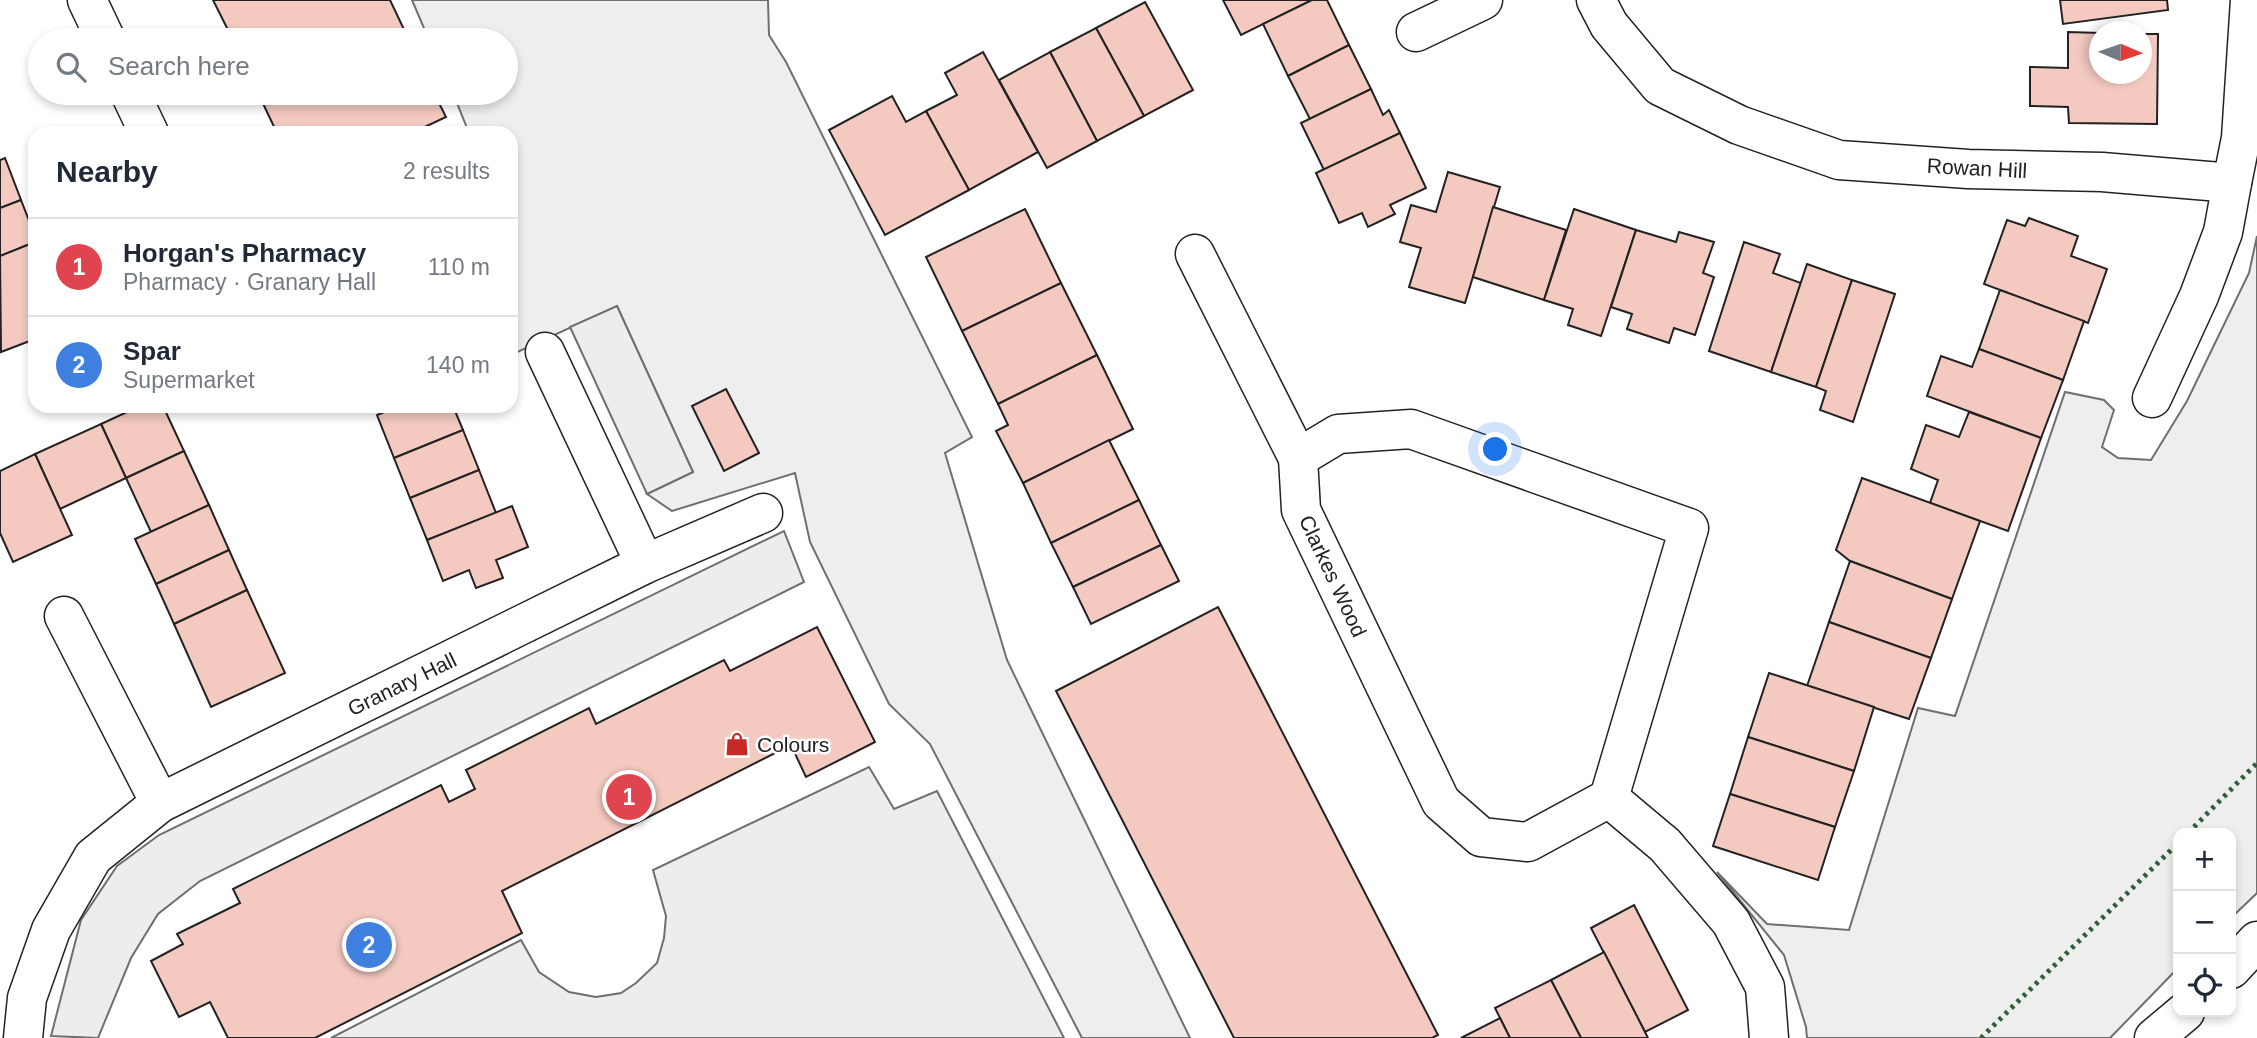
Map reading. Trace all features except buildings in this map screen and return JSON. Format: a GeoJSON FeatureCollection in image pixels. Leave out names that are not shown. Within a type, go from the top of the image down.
{"type":"FeatureCollection","features":[{"type":"Feature","properties":{"kind":"street"},"geometry":{"type":"LineString","coordinates":[[87,0],[100,28]]}},
{"type":"Feature","properties":{"kind":"street"},"geometry":{"type":"LineString","coordinates":[[1416,32],[1483,0]]}},
{"type":"Feature","properties":{"kind":"street","name":"Rowan Hill"},"geometry":{"type":"LineString","coordinates":[[1596,0],[1609,24],[1660,86],[1739,125],[1839,160],[1968,169],[2102,172],[2232,183]]}},
{"type":"Feature","properties":{"kind":"street"},"geometry":{"type":"LineString","coordinates":[[2152,398],[2199,296],[2223,232],[2241,138],[2250,0]]}},
{"type":"Feature","properties":{"kind":"street"},"geometry":{"type":"LineString","coordinates":[[136,105],[146,126]]}},
{"type":"Feature","properties":{"kind":"street"},"geometry":{"type":"LineString","coordinates":[[1195,254],[1298,458],[1338,434],[1411,429],[1689,528],[1609,798],[1665,845],[1731,922],[1765,987],[1769,1038]]}},
{"type":"Feature","properties":{"kind":"street"},"geometry":{"type":"LineString","coordinates":[[545,352],[645,564]]}},
{"type":"Feature","properties":{"kind":"street","name":"Clarkes Wood"},"geometry":{"type":"LineString","coordinates":[[1298,458],[1301,510],[1441,802],[1481,837],[1528,842],[1609,798]]}},
{"type":"Feature","properties":{"kind":"street","name":"Granary Hall"},"geometry":{"type":"LineString","coordinates":[[23,1038],[27,998],[51,930],[93,857],[160,803],[645,564],[763,513]]}},
{"type":"Feature","properties":{"kind":"street"},"geometry":{"type":"LineString","coordinates":[[64,616],[160,803]]}},
{"type":"Feature","properties":{"kind":"street"},"geometry":{"type":"LineString","coordinates":[[2236,964],[2257,941]]}},
{"type":"Feature","properties":{"kind":"street"},"geometry":{"type":"LineString","coordinates":[[2154,1038],[2179,1017]]}},
{"type":"Feature","properties":{"kind":"shaded area"},"geometry":{"type":"Polygon","coordinates":[[[412,0],[768,0],[769,35],[786,62],[972,437],[945,453],[1007,660],[1190,1038],[1082,1038],[930,744],[889,704],[810,542],[795,473],[672,511],[647,494],[693,472],[617,306],[518,352],[518,126],[466,126],[458,105],[518,105],[518,28],[424,28],[412,0]]]}},
{"type":"Feature","properties":{"kind":"shaded area"},"geometry":{"type":"Polygon","coordinates":[[[2257,236],[2257,893],[2236,913],[2236,828],[2173,828],[2173,973],[2110,1038],[1807,1038],[1784,955],[1717,872],[1767,924],[1849,930],[1918,708],[1955,716],[2065,392],[2104,400],[2114,410],[2102,447],[2118,458],[2151,460],[2187,401],[2249,273],[2257,236]]]}},
{"type":"Feature","properties":{"kind":"shaded area"},"geometry":{"type":"Polygon","coordinates":[[[617,306],[693,472],[647,494],[570,327],[617,306]]]}},
{"type":"Feature","properties":{"kind":"shaded area"},"geometry":{"type":"Polygon","coordinates":[[[784,531],[804,582],[200,881],[158,914],[131,958],[98,1038],[51,1036],[81,920],[117,866],[159,835],[784,531]]]}},
{"type":"Feature","properties":{"kind":"shaded area"},"geometry":{"type":"Polygon","coordinates":[[[869,767],[894,809],[937,791],[1064,1038],[331,1038],[521,940],[539,972],[569,992],[596,997],[621,993],[657,963],[664,938],[666,916],[653,870],[869,767]]]}},
{"type":"Feature","properties":{"kind":"hedge"},"geometry":{"type":"LineString","coordinates":[[2193,828],[2257,763]]}},
{"type":"Feature","properties":{"kind":"hedge"},"geometry":{"type":"LineString","coordinates":[[1981,1038],[2173,848]]}},
{"type":"Feature","properties":{"kind":"place","name":"Colours"},"geometry":{"type":"Point","coordinates":[737,744]}},
{"type":"Feature","properties":{"kind":"place","name":"Horgan's Pharmacy"},"geometry":{"type":"Point","coordinates":[629,797]}},
{"type":"Feature","properties":{"kind":"place","name":"Spar"},"geometry":{"type":"Point","coordinates":[369,945]}}]}
